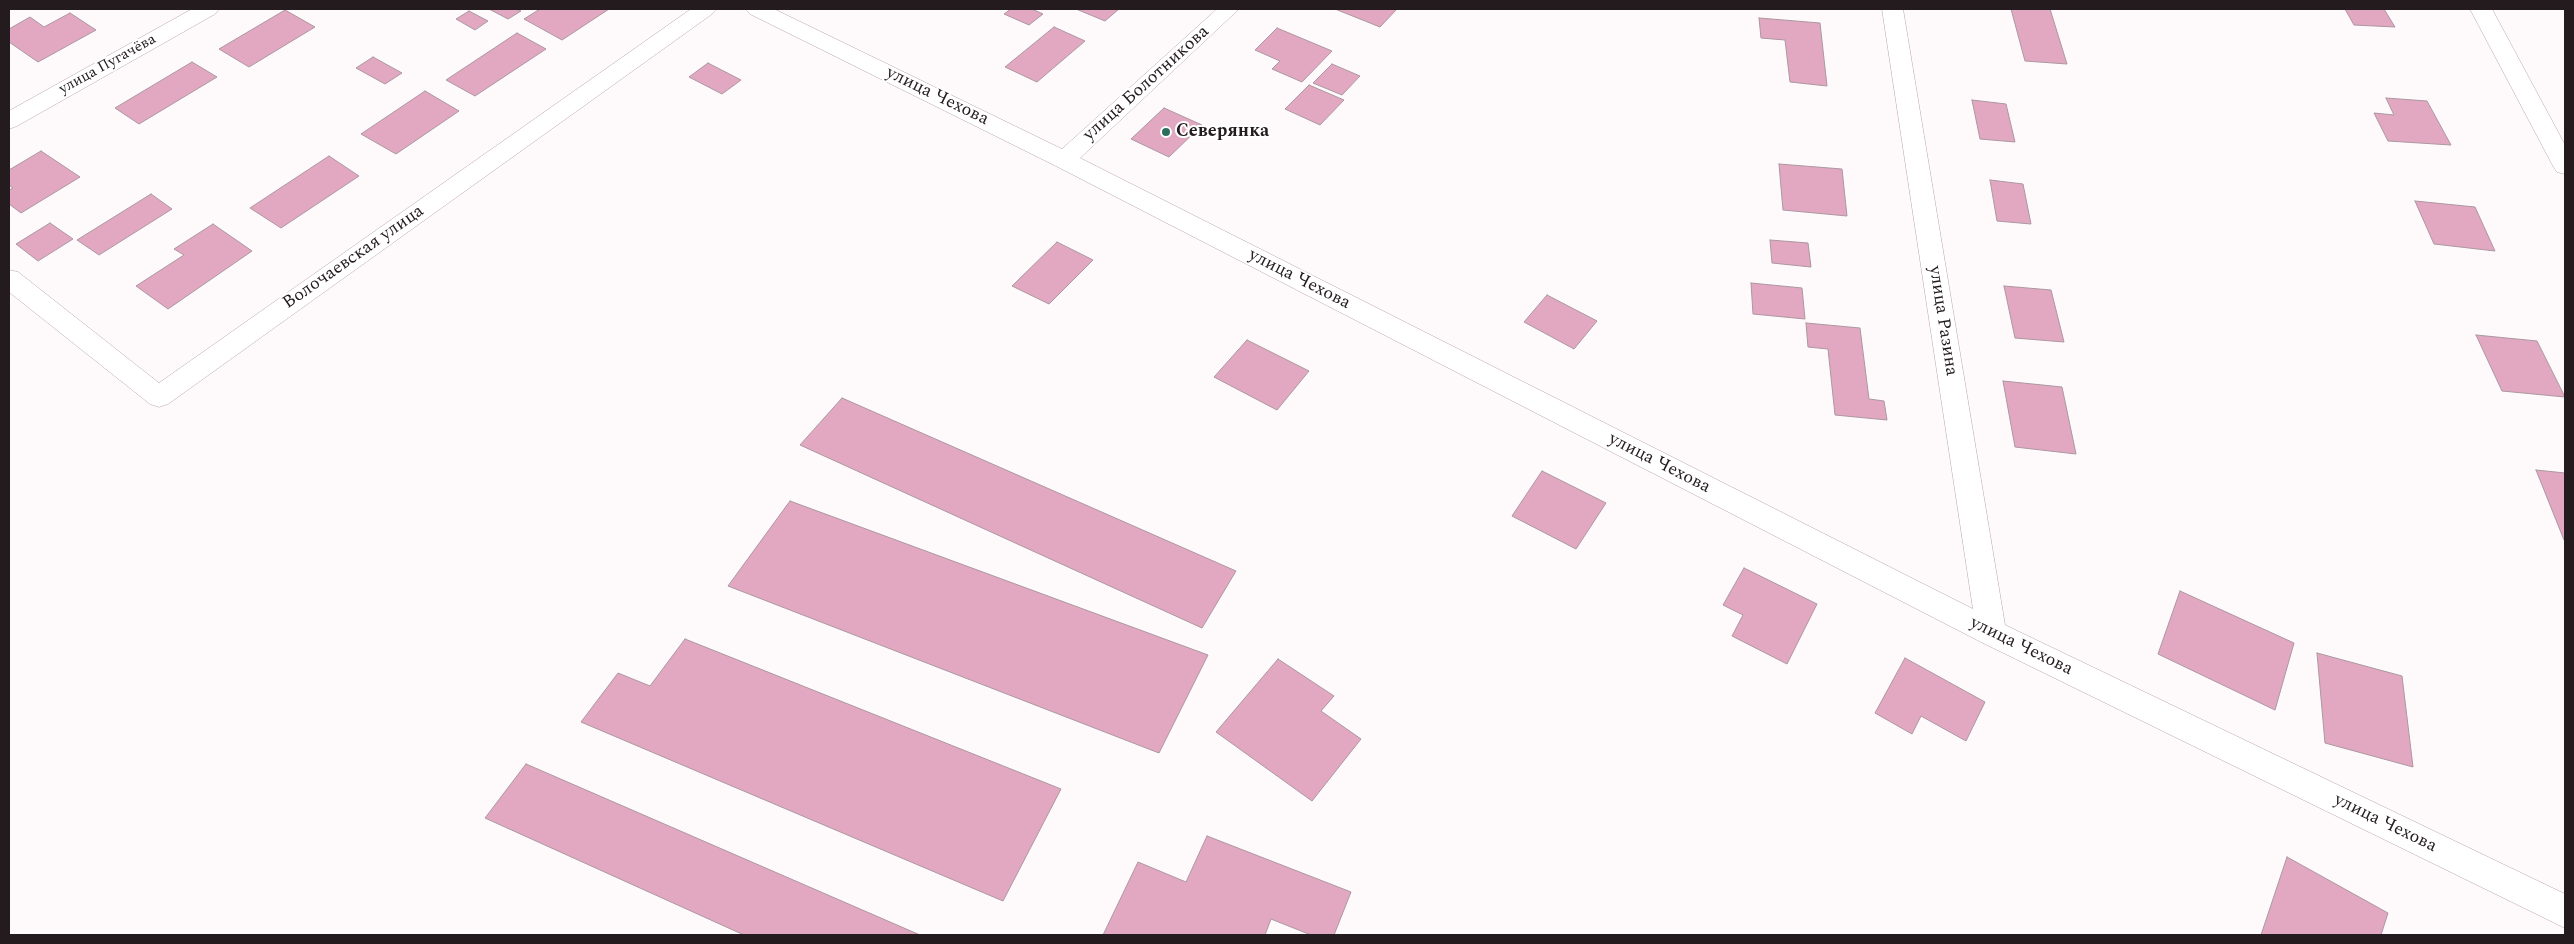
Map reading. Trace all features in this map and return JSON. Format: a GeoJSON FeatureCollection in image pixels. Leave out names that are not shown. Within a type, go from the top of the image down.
{"type":"FeatureCollection","features":[{"type":"Feature","properties":{"kind":"street","name":"улица Пугачёва"},"geometry":{"type":"LineString","coordinates":[[9,121],[208,9]]}},
{"type":"Feature","properties":{"kind":"street","name":"Волочаевская улица"},"geometry":{"type":"LineString","coordinates":[[9,279],[158,397],[705,9]]}},
{"type":"Feature","properties":{"kind":"street","name":"улица Чехова"},"geometry":{"type":"LineString","coordinates":[[757,9],[1064,160],[1991,633],[2565,911]]}},
{"type":"Feature","properties":{"kind":"street","name":"улица Болотникова"},"geometry":{"type":"LineString","coordinates":[[1064,160],[1229,9]]}},
{"type":"Feature","properties":{"kind":"street","name":"улица Разина"},"geometry":{"type":"LineString","coordinates":[[1893,9],[1991,633]]}},
{"type":"Feature","properties":{"kind":"street"},"geometry":{"type":"LineString","coordinates":[[2480,9],[2565,166]]}},
{"type":"Feature","properties":{"kind":"building"},"geometry":{"type":"Polygon","coordinates":[[[489,9],[516,9],[521,11],[508,19],[489,9]]]}},
{"type":"Feature","properties":{"kind":"building"},"geometry":{"type":"Polygon","coordinates":[[[540,9],[609,9],[562,40],[524,19],[540,9]]]}},
{"type":"Feature","properties":{"kind":"building"},"geometry":{"type":"Polygon","coordinates":[[[1011,9],[1032,9],[1043,14],[1029,25],[1004,14],[1011,9]]]}},
{"type":"Feature","properties":{"kind":"building"},"geometry":{"type":"Polygon","coordinates":[[[1076,9],[1119,9],[1105,21],[1076,9]]]}},
{"type":"Feature","properties":{"kind":"building"},"geometry":{"type":"Polygon","coordinates":[[[1335,9],[1397,9],[1380,27],[1335,9]]]}},
{"type":"Feature","properties":{"kind":"building"},"geometry":{"type":"Polygon","coordinates":[[[2011,9],[2050,9],[2067,64],[2025,61],[2011,9]]]}},
{"type":"Feature","properties":{"kind":"building"},"geometry":{"type":"Polygon","coordinates":[[[2345,9],[2384,9],[2395,27],[2354,25],[2345,9]]]}},
{"type":"Feature","properties":{"kind":"building"},"geometry":{"type":"Polygon","coordinates":[[[285,10],[315,27],[249,67],[219,49],[285,10]]]}},
{"type":"Feature","properties":{"kind":"building"},"geometry":{"type":"Polygon","coordinates":[[[469,11],[488,21],[475,30],[456,19],[469,11]]]}},
{"type":"Feature","properties":{"kind":"building"},"geometry":{"type":"Polygon","coordinates":[[[70,13],[96,30],[38,62],[9,42],[9,29],[30,17],[44,27],[70,13]]]}},
{"type":"Feature","properties":{"kind":"building"},"geometry":{"type":"Polygon","coordinates":[[[1759,18],[1820,23],[1827,86],[1790,82],[1785,40],[1761,38],[1759,18]]]}},
{"type":"Feature","properties":{"kind":"building"},"geometry":{"type":"Polygon","coordinates":[[[1054,27],[1085,41],[1037,82],[1005,67],[1054,27]]]}},
{"type":"Feature","properties":{"kind":"building"},"geometry":{"type":"Polygon","coordinates":[[[1277,28],[1332,51],[1302,82],[1272,69],[1280,61],[1255,50],[1277,28]]]}},
{"type":"Feature","properties":{"kind":"building"},"geometry":{"type":"Polygon","coordinates":[[[517,33],[546,49],[475,96],[446,80],[517,33]]]}},
{"type":"Feature","properties":{"kind":"building"},"geometry":{"type":"Polygon","coordinates":[[[373,57],[402,73],[385,84],[356,68],[373,57]]]}},
{"type":"Feature","properties":{"kind":"building"},"geometry":{"type":"Polygon","coordinates":[[[192,62],[217,77],[139,124],[115,108],[192,62]]]}},
{"type":"Feature","properties":{"kind":"building"},"geometry":{"type":"Polygon","coordinates":[[[708,63],[741,80],[722,94],[689,77],[708,63]]]}},
{"type":"Feature","properties":{"kind":"building"},"geometry":{"type":"Polygon","coordinates":[[[1332,64],[1360,76],[1342,95],[1313,83],[1332,64]]]}},
{"type":"Feature","properties":{"kind":"building"},"geometry":{"type":"Polygon","coordinates":[[[1309,85],[1344,100],[1320,125],[1285,109],[1309,85]]]}},
{"type":"Feature","properties":{"kind":"building"},"geometry":{"type":"Polygon","coordinates":[[[425,91],[459,111],[396,154],[361,134],[425,91]]]}},
{"type":"Feature","properties":{"kind":"building"},"geometry":{"type":"Polygon","coordinates":[[[2386,98],[2427,101],[2451,145],[2388,141],[2374,113],[2394,115],[2386,98]]]}},
{"type":"Feature","properties":{"kind":"building"},"geometry":{"type":"Polygon","coordinates":[[[1972,100],[2006,104],[2015,142],[1980,139],[1972,100]]]}},
{"type":"Feature","properties":{"kind":"building","name":"Северянка"},"geometry":{"type":"Polygon","coordinates":[[[1164,108],[1202,125],[1169,157],[1131,139],[1164,108]]]}},
{"type":"Feature","properties":{"kind":"building"},"geometry":{"type":"Polygon","coordinates":[[[41,151],[80,177],[21,213],[9,204],[9,190],[13,188],[9,185],[9,170],[41,151]]]}},
{"type":"Feature","properties":{"kind":"building"},"geometry":{"type":"Polygon","coordinates":[[[329,156],[359,176],[281,228],[250,208],[329,156]]]}},
{"type":"Feature","properties":{"kind":"building"},"geometry":{"type":"Polygon","coordinates":[[[1779,164],[1842,169],[1847,216],[1783,210],[1779,164]]]}},
{"type":"Feature","properties":{"kind":"building"},"geometry":{"type":"Polygon","coordinates":[[[1990,180],[2023,184],[2031,224],[1997,221],[1990,180]]]}},
{"type":"Feature","properties":{"kind":"building"},"geometry":{"type":"Polygon","coordinates":[[[151,194],[172,209],[99,255],[77,240],[151,194]]]}},
{"type":"Feature","properties":{"kind":"building"},"geometry":{"type":"Polygon","coordinates":[[[2415,201],[2475,207],[2495,251],[2434,244],[2415,201]]]}},
{"type":"Feature","properties":{"kind":"building"},"geometry":{"type":"Polygon","coordinates":[[[50,223],[73,239],[38,261],[16,244],[50,223]]]}},
{"type":"Feature","properties":{"kind":"building"},"geometry":{"type":"Polygon","coordinates":[[[213,224],[252,251],[168,309],[136,286],[184,255],[174,249],[213,224]]]}},
{"type":"Feature","properties":{"kind":"building"},"geometry":{"type":"Polygon","coordinates":[[[1770,240],[1808,243],[1811,267],[1772,263],[1770,240]]]}},
{"type":"Feature","properties":{"kind":"building"},"geometry":{"type":"Polygon","coordinates":[[[1057,242],[1093,260],[1049,304],[1012,286],[1057,242]]]}},
{"type":"Feature","properties":{"kind":"building"},"geometry":{"type":"Polygon","coordinates":[[[1751,283],[1802,288],[1805,319],[1753,314],[1751,283]]]}},
{"type":"Feature","properties":{"kind":"building"},"geometry":{"type":"Polygon","coordinates":[[[2004,286],[2051,290],[2064,342],[2015,338],[2004,286]]]}},
{"type":"Feature","properties":{"kind":"building"},"geometry":{"type":"Polygon","coordinates":[[[1547,295],[1597,321],[1574,349],[1524,322],[1547,295]]]}},
{"type":"Feature","properties":{"kind":"building"},"geometry":{"type":"Polygon","coordinates":[[[1806,323],[1860,328],[1869,399],[1884,401],[1887,420],[1835,415],[1828,349],[1808,347],[1806,323]]]}},
{"type":"Feature","properties":{"kind":"building"},"geometry":{"type":"Polygon","coordinates":[[[2476,335],[2537,341],[2565,397],[2502,391],[2476,335]]]}},
{"type":"Feature","properties":{"kind":"building"},"geometry":{"type":"Polygon","coordinates":[[[1247,340],[1309,371],[1277,410],[1214,377],[1247,340]]]}},
{"type":"Feature","properties":{"kind":"building"},"geometry":{"type":"Polygon","coordinates":[[[2003,381],[2062,387],[2076,454],[2015,447],[2003,381]]]}},
{"type":"Feature","properties":{"kind":"building"},"geometry":{"type":"Polygon","coordinates":[[[842,398],[1236,571],[1202,628],[800,445],[842,398]]]}},
{"type":"Feature","properties":{"kind":"building"},"geometry":{"type":"Polygon","coordinates":[[[2536,470],[2565,473],[2565,540],[2564,540],[2536,470]]]}},
{"type":"Feature","properties":{"kind":"building"},"geometry":{"type":"Polygon","coordinates":[[[1542,471],[1606,503],[1576,549],[1512,516],[1542,471]]]}},
{"type":"Feature","properties":{"kind":"building"},"geometry":{"type":"Polygon","coordinates":[[[790,501],[1208,655],[1159,753],[728,586],[790,501]]]}},
{"type":"Feature","properties":{"kind":"building"},"geometry":{"type":"Polygon","coordinates":[[[1744,568],[1817,604],[1787,664],[1732,636],[1743,615],[1723,605],[1744,568]]]}},
{"type":"Feature","properties":{"kind":"building"},"geometry":{"type":"Polygon","coordinates":[[[2180,591],[2294,643],[2275,710],[2158,654],[2180,591]]]}},
{"type":"Feature","properties":{"kind":"building"},"geometry":{"type":"Polygon","coordinates":[[[685,639],[1061,789],[1003,901],[581,722],[618,673],[650,686],[685,639]]]}},
{"type":"Feature","properties":{"kind":"building"},"geometry":{"type":"Polygon","coordinates":[[[2317,653],[2402,676],[2413,767],[2325,743],[2317,653]]]}},
{"type":"Feature","properties":{"kind":"building"},"geometry":{"type":"Polygon","coordinates":[[[1905,658],[1985,702],[1966,741],[1921,716],[1912,734],[1875,713],[1905,658]]]}},
{"type":"Feature","properties":{"kind":"building"},"geometry":{"type":"Polygon","coordinates":[[[1278,659],[1334,696],[1321,711],[1361,739],[1312,801],[1216,732],[1278,659]]]}},
{"type":"Feature","properties":{"kind":"building"},"geometry":{"type":"Polygon","coordinates":[[[526,764],[920,935],[744,935],[485,818],[526,764]]]}},
{"type":"Feature","properties":{"kind":"building"},"geometry":{"type":"Polygon","coordinates":[[[1207,836],[1351,892],[1334,935],[1311,935],[1271,919],[1265,935],[1103,935],[1138,862],[1186,882],[1207,836]]]}},
{"type":"Feature","properties":{"kind":"building"},"geometry":{"type":"Polygon","coordinates":[[[2287,857],[2388,913],[2381,935],[2261,935],[2287,857]]]}},
{"type":"Feature","properties":{"kind":"place","name":"Северянка"},"geometry":{"type":"Point","coordinates":[1166,132]}}]}
